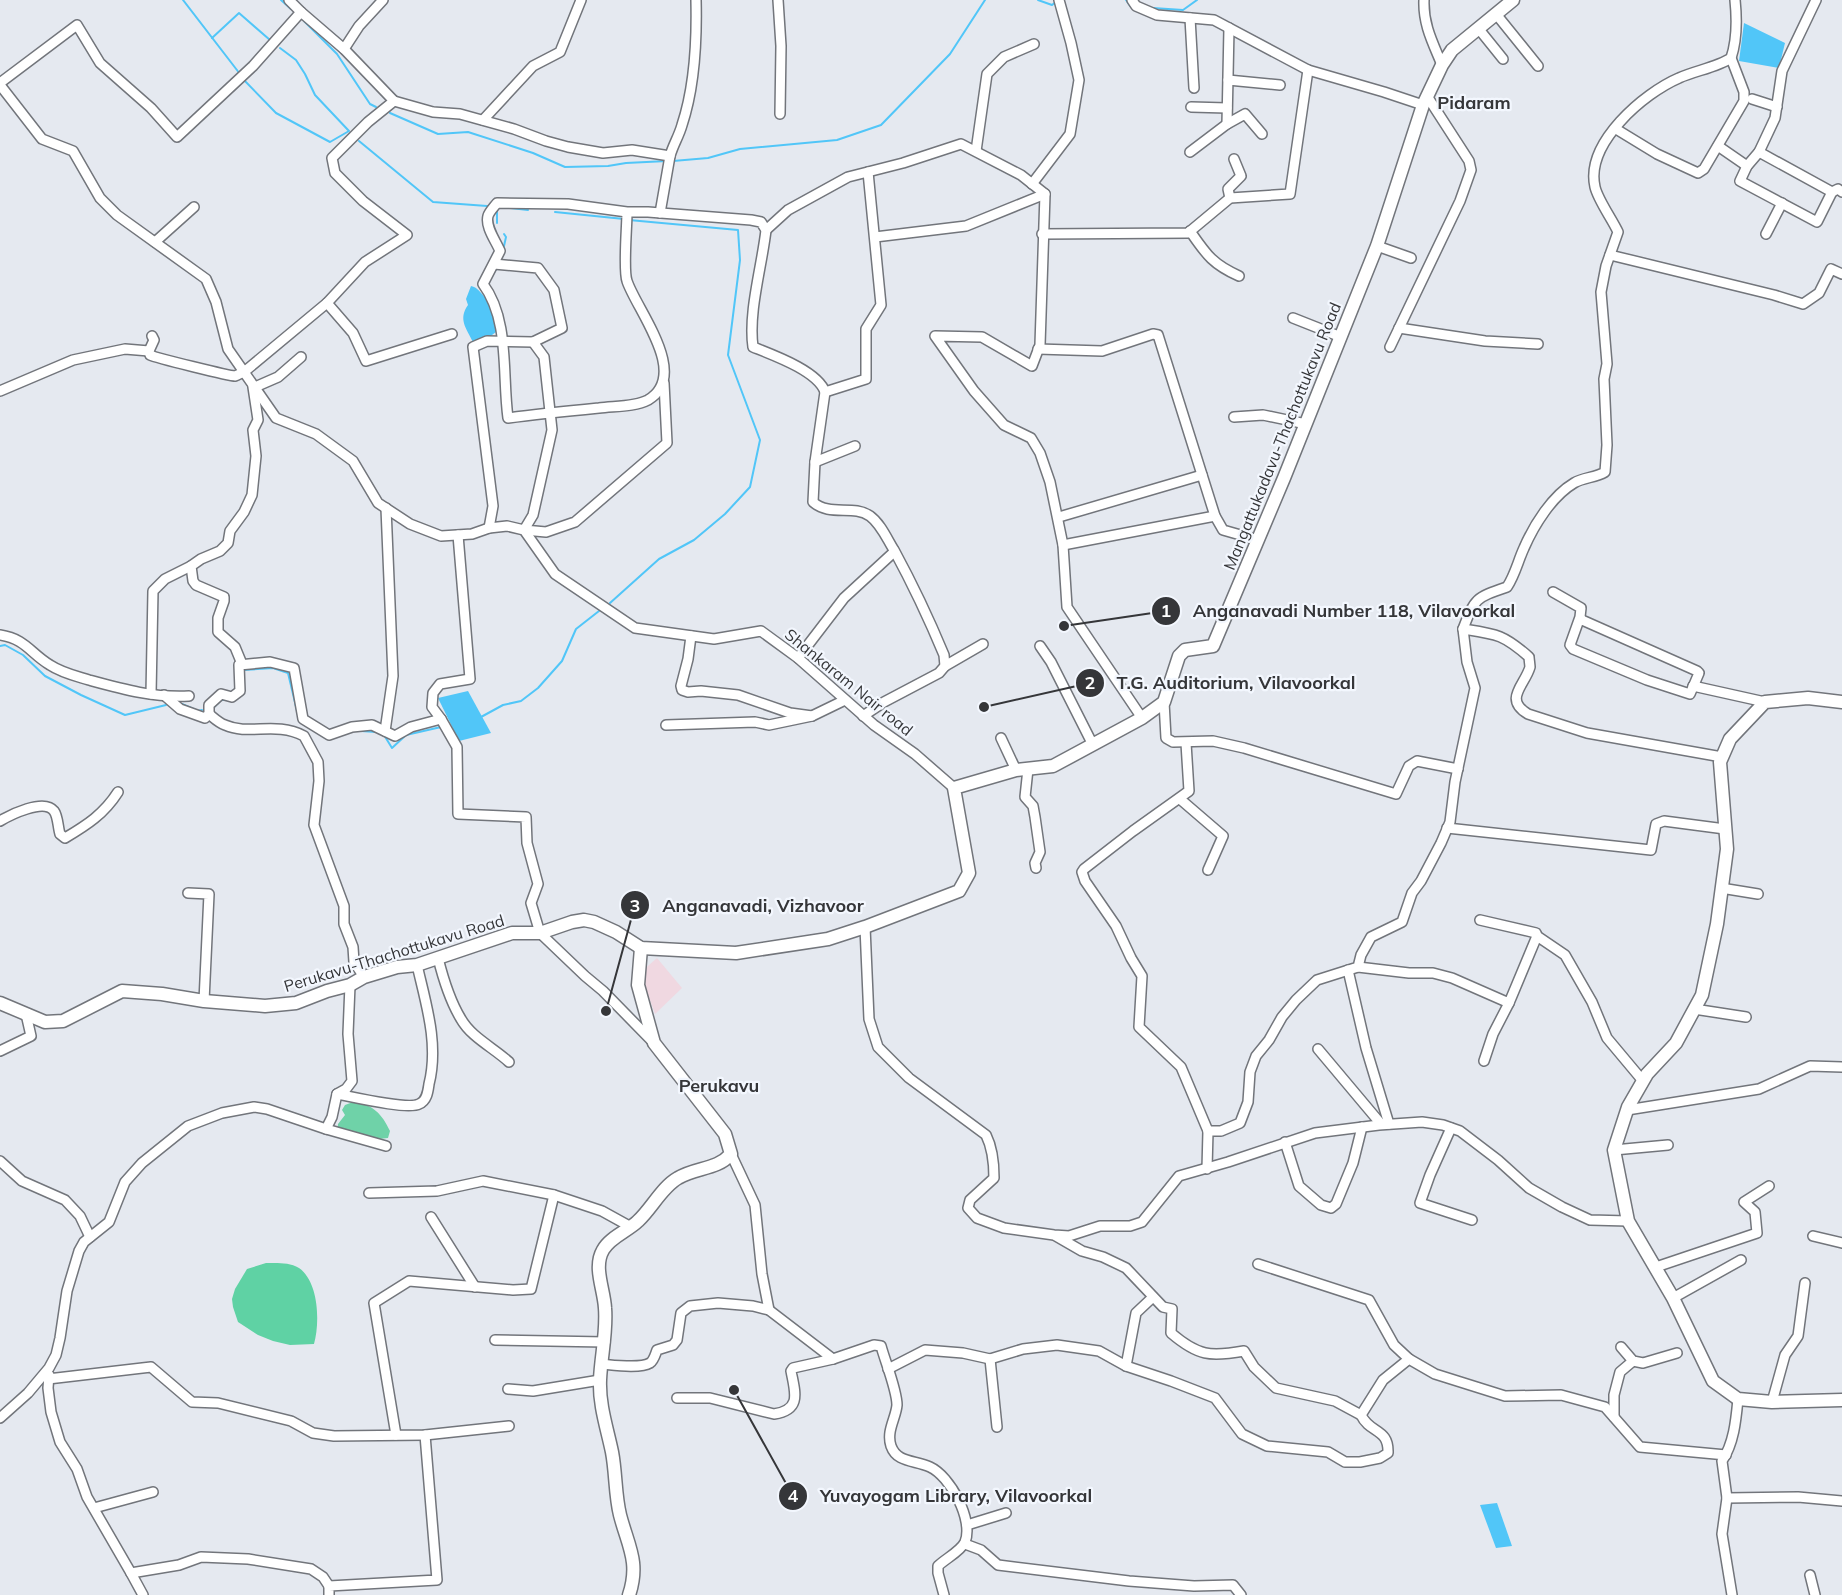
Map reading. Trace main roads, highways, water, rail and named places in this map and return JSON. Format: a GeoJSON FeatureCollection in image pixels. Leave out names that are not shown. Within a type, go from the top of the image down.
{"type":"FeatureCollection","features":[{"type":"Feature","properties":{"kind":"main road","name":"Mangattukadavu-Thachottukavu Road"},"geometry":{"type":"LineString","coordinates":[[954,788],[1022,769],[1053,766],[1093,746],[1142,718],[1164,702],[1179,656],[1185,650],[1213,646],[1306,424],[1377,246],[1425,100],[1452,50],[1513,0]]}},
{"type":"Feature","properties":{"kind":"main road"},"geometry":{"type":"LineString","coordinates":[[1842,702],[1808,698],[1765,702],[1730,739],[1720,762],[1727,849],[1716,924],[1702,995],[1676,1043],[1643,1081],[1627,1110],[1614,1150],[1628,1221],[1673,1298],[1713,1381],[1738,1399],[1772,1402],[1842,1400]]}},
{"type":"Feature","properties":{"kind":"main road","name":"Perukavu-Thachottukavu Road"},"geometry":{"type":"LineString","coordinates":[[0,1003],[45,1022],[63,1021],[122,991],[162,994],[204,1002],[265,1005],[296,1003],[350,985],[364,977],[397,967],[417,965],[512,933],[540,933],[584,920],[616,932],[641,948],[736,953],[828,939],[959,891],[969,873],[954,788]]}},
{"type":"Feature","properties":{"kind":"main road"},"geometry":{"type":"LineString","coordinates":[[629,1595],[633,1558],[620,1514],[612,1452],[602,1409],[600,1380],[605,1342],[605,1307],[598,1265],[600,1255],[604,1247],[631,1227],[677,1178],[724,1162],[731,1154],[725,1134],[654,1043],[638,985],[641,948]]}},
{"type":"Feature","properties":{"kind":"water"},"geometry":{"type":"Polygon","coordinates":[[[1744,23],[1785,43],[1779,68],[1739,61],[1744,23]]]}},
{"type":"Feature","properties":{"kind":"water"},"geometry":{"type":"Polygon","coordinates":[[[471,286],[478,289],[490,303],[496,326],[496,332],[488,338],[473,342],[463,319],[471,286]]]}},
{"type":"Feature","properties":{"kind":"water"},"geometry":{"type":"Polygon","coordinates":[[[468,691],[491,733],[459,741],[438,698],[468,691]]]}},
{"type":"Feature","properties":{"kind":"water"},"geometry":{"type":"Polygon","coordinates":[[[1497,1503],[1512,1546],[1496,1548],[1480,1505],[1497,1503]]]}},
{"type":"Feature","properties":{"kind":"waterway"},"geometry":{"type":"LineString","coordinates":[[183,0],[240,74]]}},
{"type":"Feature","properties":{"kind":"waterway"},"geometry":{"type":"LineString","coordinates":[[281,0],[291,9]]}},
{"type":"Feature","properties":{"kind":"waterway"},"geometry":{"type":"LineString","coordinates":[[673,161],[708,158],[740,149],[837,140],[881,125],[950,54],[985,0]]}},
{"type":"Feature","properties":{"kind":"waterway"},"geometry":{"type":"LineString","coordinates":[[1038,0],[1052,5],[1057,1]]}},
{"type":"Feature","properties":{"kind":"waterway"},"geometry":{"type":"LineString","coordinates":[[1126,0],[1131,7]]}},
{"type":"Feature","properties":{"kind":"waterway"},"geometry":{"type":"LineString","coordinates":[[1153,8],[1183,10],[1197,0]]}},
{"type":"Feature","properties":{"kind":"waterway"},"geometry":{"type":"LineString","coordinates":[[212,38],[239,13],[270,40]]}},
{"type":"Feature","properties":{"kind":"waterway"},"geometry":{"type":"LineString","coordinates":[[304,21],[337,54],[370,104],[376,107]]}},
{"type":"Feature","properties":{"kind":"waterway"},"geometry":{"type":"LineString","coordinates":[[243,79],[276,113],[330,142],[349,131],[315,95],[296,60],[280,48]]}},
{"type":"Feature","properties":{"kind":"waterway"},"geometry":{"type":"LineString","coordinates":[[390,113],[438,134],[468,132],[533,153],[565,167],[667,161]]}},
{"type":"Feature","properties":{"kind":"waterway"},"geometry":{"type":"LineString","coordinates":[[359,141],[433,202],[487,206]]}},
{"type":"Feature","properties":{"kind":"waterway"},"geometry":{"type":"LineString","coordinates":[[500,207],[528,210]]}},
{"type":"Feature","properties":{"kind":"waterway"},"geometry":{"type":"LineString","coordinates":[[497,210],[497,223]]}},
{"type":"Feature","properties":{"kind":"waterway"},"geometry":{"type":"LineString","coordinates":[[555,212],[624,219]]}},
{"type":"Feature","properties":{"kind":"waterway"},"geometry":{"type":"LineString","coordinates":[[610,603],[659,559],[694,540],[725,514],[750,487],[760,440],[728,355],[740,260],[738,230],[629,220]]}},
{"type":"Feature","properties":{"kind":"waterway"},"geometry":{"type":"LineString","coordinates":[[504,234],[506,237],[504,246]]}},
{"type":"Feature","properties":{"kind":"waterway"},"geometry":{"type":"LineString","coordinates":[[490,279],[498,266]]}},
{"type":"Feature","properties":{"kind":"waterway"},"geometry":{"type":"LineString","coordinates":[[481,717],[503,705],[521,701],[538,688],[562,661],[576,629],[599,611]]}},
{"type":"Feature","properties":{"kind":"waterway"},"geometry":{"type":"LineString","coordinates":[[0,646],[5,645],[23,655],[45,676],[125,715],[166,705]]}},
{"type":"Feature","properties":{"kind":"waterway"},"geometry":{"type":"LineString","coordinates":[[243,672],[243,670],[273,668],[288,673],[298,715]]}},
{"type":"Feature","properties":{"kind":"waterway"},"geometry":{"type":"LineString","coordinates":[[213,708],[221,700],[228,700]]}},
{"type":"Feature","properties":{"kind":"waterway"},"geometry":{"type":"LineString","coordinates":[[182,704],[198,711],[202,710]]}},
{"type":"Feature","properties":{"kind":"waterway"},"geometry":{"type":"LineString","coordinates":[[384,735],[392,748],[406,735],[441,727]]}},
{"type":"Feature","properties":{"kind":"waterway"},"geometry":{"type":"LineString","coordinates":[[361,731],[376,732]]}},
{"type":"Feature","properties":{"kind":"place","name":"Anganavadi Number 118, Vilavoorkal"},"geometry":{"type":"Point","coordinates":[1064,626]}},
{"type":"Feature","properties":{"kind":"place","name":"T.G. Auditorium, Vilavoorkal"},"geometry":{"type":"Point","coordinates":[984,707]}},
{"type":"Feature","properties":{"kind":"place","name":"Anganavadi, Vizhavoor"},"geometry":{"type":"Point","coordinates":[606,1011]}},
{"type":"Feature","properties":{"kind":"place","name":"Yuvayogam Library, Vilavoorkal"},"geometry":{"type":"Point","coordinates":[734,1390]}},
{"type":"Feature","properties":{"kind":"district","name":"Pidaram"},"geometry":{"type":"Point","coordinates":[1474,103]}},
{"type":"Feature","properties":{"kind":"district","name":"Perukavu"},"geometry":{"type":"Point","coordinates":[719,1086]}}]}
